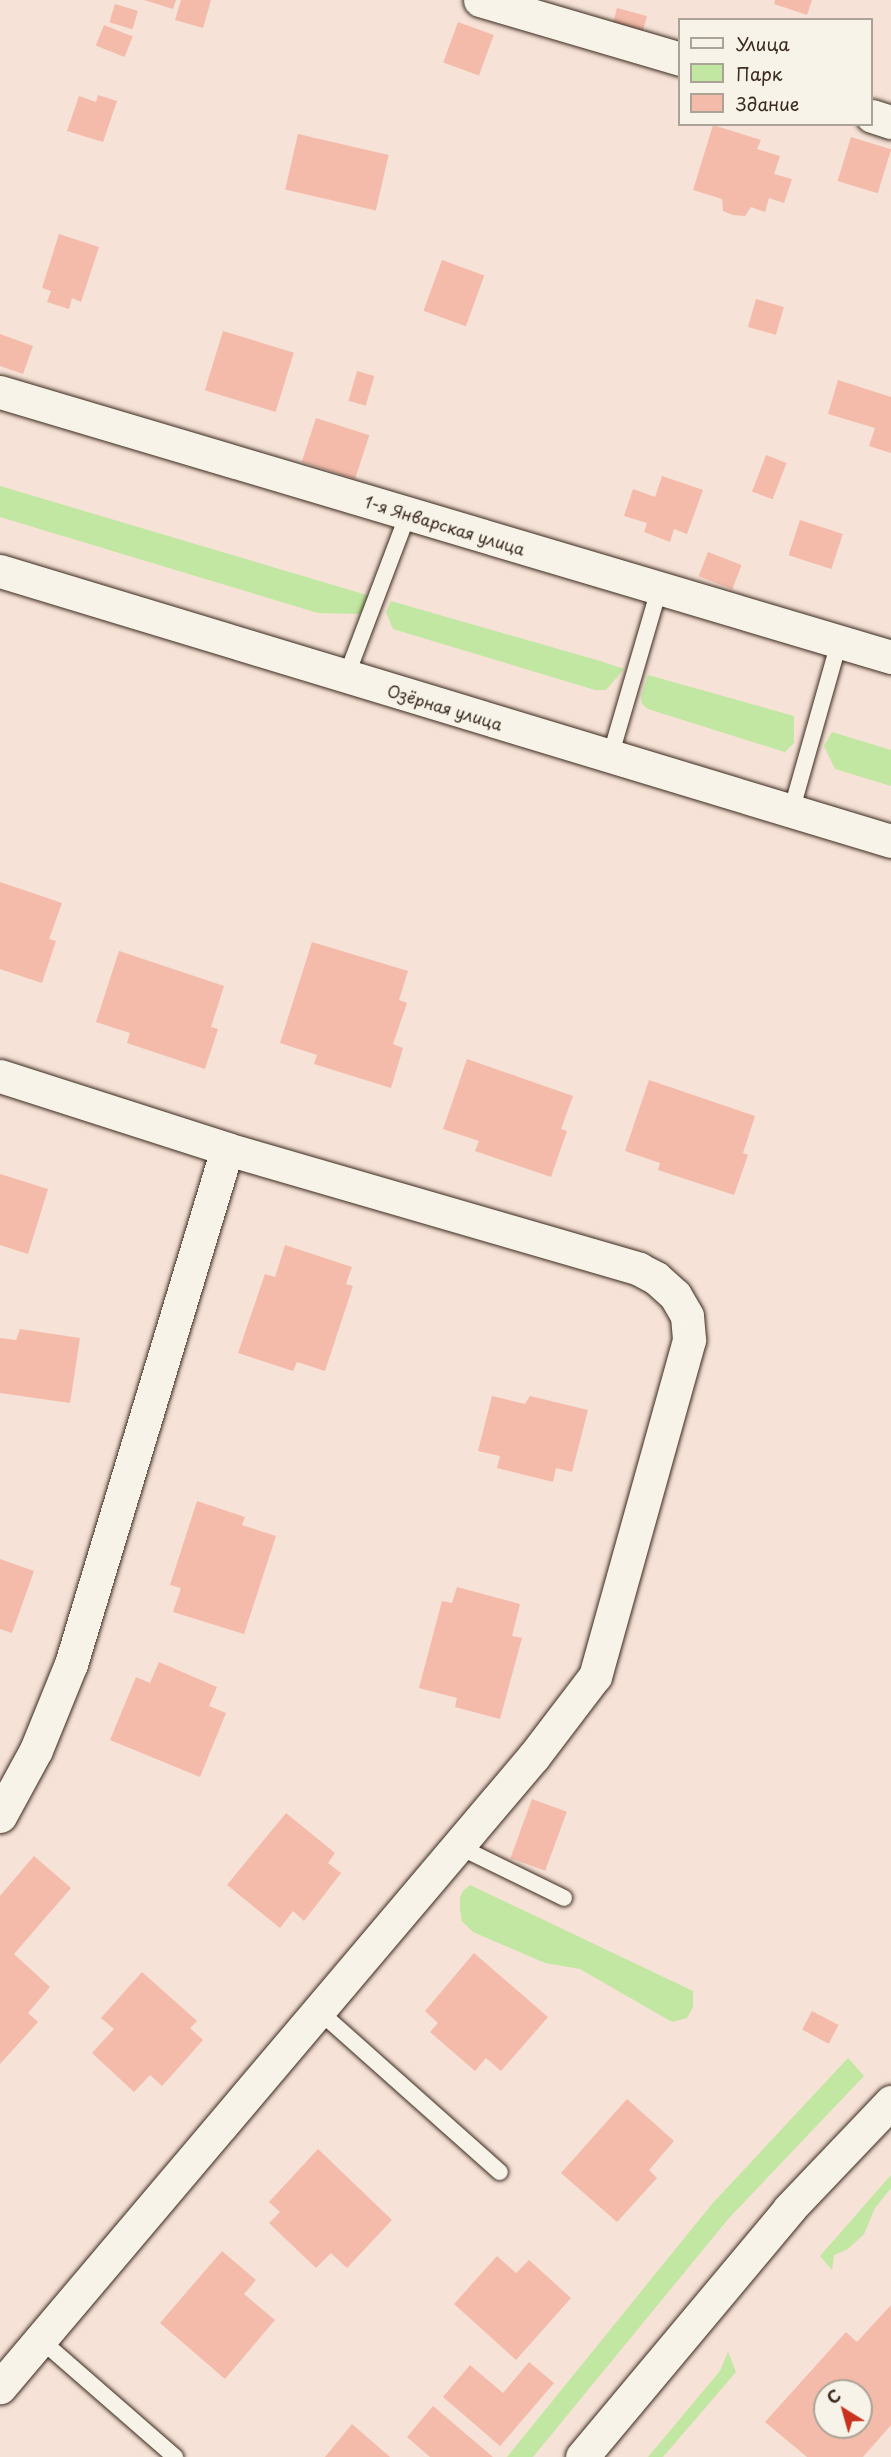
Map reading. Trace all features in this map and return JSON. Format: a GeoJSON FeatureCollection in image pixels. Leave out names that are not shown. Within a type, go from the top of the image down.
{"type":"FeatureCollection","features":[{"type":"Feature","properties":{"kind":"street"},"geometry":{"type":"LineString","coordinates":[[480,0],[678,58]]}},
{"type":"Feature","properties":{"kind":"street"},"geometry":{"type":"LineString","coordinates":[[873,116],[891,122]]}},
{"type":"Feature","properties":{"kind":"street","name":"1-я Январская улица"},"geometry":{"type":"LineString","coordinates":[[0,392],[891,657]]}},
{"type":"Feature","properties":{"kind":"street","name":"Озёрная улица"},"geometry":{"type":"LineString","coordinates":[[0,572],[891,841]]}},
{"type":"Feature","properties":{"kind":"street"},"geometry":{"type":"LineString","coordinates":[[0,1076],[227,1149],[639,1269],[656,1278],[675,1295],[687,1316],[689,1340],[595,1676],[555,1730],[458,1846],[0,2387]]}},
{"type":"Feature","properties":{"kind":"street"},"geometry":{"type":"LineString","coordinates":[[0,1816],[36,1750],[72,1664],[227,1149]]}},
{"type":"Feature","properties":{"kind":"street"},"geometry":{"type":"LineString","coordinates":[[582,2457],[789,2209],[891,2102]]}},
{"type":"Feature","properties":{"kind":"lane"},"geometry":{"type":"LineString","coordinates":[[346,677],[408,514]]}},
{"type":"Feature","properties":{"kind":"lane"},"geometry":{"type":"LineString","coordinates":[[610,757],[659,589]]}},
{"type":"Feature","properties":{"kind":"lane"},"geometry":{"type":"LineString","coordinates":[[791,812],[839,642]]}},
{"type":"Feature","properties":{"kind":"lane"},"geometry":{"type":"LineString","coordinates":[[458,1846],[564,1898]]}},
{"type":"Feature","properties":{"kind":"lane"},"geometry":{"type":"LineString","coordinates":[[319,2011],[500,2172]]}},
{"type":"Feature","properties":{"kind":"lane"},"geometry":{"type":"LineString","coordinates":[[40,2340],[175,2457]]}},
{"type":"Feature","properties":{"kind":"green space"},"geometry":{"type":"Polygon","coordinates":[[[0,486],[370,596],[360,614],[318,613],[0,517],[0,486]]]}},
{"type":"Feature","properties":{"kind":"green space"},"geometry":{"type":"Polygon","coordinates":[[[391,601],[624,669],[606,690],[595,690],[393,629],[386,612],[391,601]]]}},
{"type":"Feature","properties":{"kind":"green space"},"geometry":{"type":"Polygon","coordinates":[[[648,675],[794,716],[794,743],[785,752],[648,709],[642,704],[641,696],[648,675]]]}},
{"type":"Feature","properties":{"kind":"green space"},"geometry":{"type":"Polygon","coordinates":[[[832,732],[891,750],[891,786],[835,769],[824,746],[832,732]]]}},
{"type":"Feature","properties":{"kind":"green space"},"geometry":{"type":"Polygon","coordinates":[[[470,1885],[693,1991],[693,2007],[687,2018],[672,2022],[580,1969],[545,1963],[473,1932],[462,1921],[460,1910],[460,1897],[470,1885]]]}},
{"type":"Feature","properties":{"kind":"green space"},"geometry":{"type":"Polygon","coordinates":[[[848,2058],[864,2076],[729,2218],[533,2457],[507,2457],[712,2204],[848,2058]]]}},
{"type":"Feature","properties":{"kind":"green space"},"geometry":{"type":"Polygon","coordinates":[[[891,2175],[891,2188],[875,2208],[864,2234],[848,2249],[834,2255],[832,2270],[820,2256],[891,2175]]]}},
{"type":"Feature","properties":{"kind":"green space"},"geometry":{"type":"Polygon","coordinates":[[[728,2352],[736,2372],[663,2457],[648,2457],[720,2371],[728,2352]]]}},
{"type":"Feature","properties":{"kind":"building"},"geometry":{"type":"Polygon","coordinates":[[[144,0],[176,0],[173,9],[144,0]]]}},
{"type":"Feature","properties":{"kind":"building"},"geometry":{"type":"Polygon","coordinates":[[[181,0],[211,0],[203,28],[175,20],[181,0]]]}},
{"type":"Feature","properties":{"kind":"building"},"geometry":{"type":"Polygon","coordinates":[[[775,0],[812,0],[807,15],[774,4],[775,0]]]}},
{"type":"Feature","properties":{"kind":"building"},"geometry":{"type":"Polygon","coordinates":[[[115,4],[138,11],[132,29],[109,22],[115,4]]]}},
{"type":"Feature","properties":{"kind":"building"},"geometry":{"type":"Polygon","coordinates":[[[617,8],[647,16],[642,36],[612,28],[617,8]]]}},
{"type":"Feature","properties":{"kind":"building"},"geometry":{"type":"Polygon","coordinates":[[[458,22],[494,35],[479,75],[443,62],[458,22]]]}},
{"type":"Feature","properties":{"kind":"building"},"geometry":{"type":"Polygon","coordinates":[[[104,25],[133,37],[125,57],[96,45],[104,25]]]}},
{"type":"Feature","properties":{"kind":"building"},"geometry":{"type":"Polygon","coordinates":[[[98,95],[117,101],[103,142],[67,131],[79,96],[96,102],[98,95]]]}},
{"type":"Feature","properties":{"kind":"building"},"geometry":{"type":"Polygon","coordinates":[[[713,126],[761,140],[757,149],[780,156],[774,174],[792,179],[784,203],[769,198],[765,212],[751,207],[745,216],[723,211],[722,199],[693,190],[713,126]]]}},
{"type":"Feature","properties":{"kind":"building"},"geometry":{"type":"Polygon","coordinates":[[[298,134],[389,155],[376,210],[285,190],[298,134]]]}},
{"type":"Feature","properties":{"kind":"building"},"geometry":{"type":"Polygon","coordinates":[[[851,137],[891,149],[878,193],[838,181],[851,137]]]}},
{"type":"Feature","properties":{"kind":"building"},"geometry":{"type":"Polygon","coordinates":[[[59,234],[99,247],[81,302],[72,298],[69,309],[47,302],[51,291],[42,288],[59,234]]]}},
{"type":"Feature","properties":{"kind":"building"},"geometry":{"type":"Polygon","coordinates":[[[442,260],[484,275],[466,326],[424,311],[442,260]]]}},
{"type":"Feature","properties":{"kind":"building"},"geometry":{"type":"Polygon","coordinates":[[[756,299],[784,307],[776,335],[748,327],[756,299]]]}},
{"type":"Feature","properties":{"kind":"building"},"geometry":{"type":"Polygon","coordinates":[[[223,331],[294,353],[276,412],[205,390],[223,331]]]}},
{"type":"Feature","properties":{"kind":"building"},"geometry":{"type":"Polygon","coordinates":[[[0,334],[33,346],[23,374],[0,366],[0,334]]]}},
{"type":"Feature","properties":{"kind":"building"},"geometry":{"type":"Polygon","coordinates":[[[357,371],[374,376],[366,406],[348,401],[357,371]]]}},
{"type":"Feature","properties":{"kind":"building"},"geometry":{"type":"Polygon","coordinates":[[[838,380],[891,397],[891,453],[869,446],[875,428],[828,414],[838,380]]]}},
{"type":"Feature","properties":{"kind":"building"},"geometry":{"type":"Polygon","coordinates":[[[316,418],[369,435],[355,479],[302,462],[316,418]]]}},
{"type":"Feature","properties":{"kind":"building"},"geometry":{"type":"Polygon","coordinates":[[[766,455],[787,463],[773,499],[752,491],[766,455]]]}},
{"type":"Feature","properties":{"kind":"building"},"geometry":{"type":"Polygon","coordinates":[[[662,476],[703,490],[687,534],[674,529],[670,542],[644,532],[647,523],[624,516],[633,489],[655,497],[662,476]]]}},
{"type":"Feature","properties":{"kind":"building"},"geometry":{"type":"Polygon","coordinates":[[[800,520],[843,534],[831,569],[789,555],[800,520]]]}},
{"type":"Feature","properties":{"kind":"building"},"geometry":{"type":"Polygon","coordinates":[[[708,552],[742,565],[732,589],[699,576],[708,552]]]}},
{"type":"Feature","properties":{"kind":"building"},"geometry":{"type":"Polygon","coordinates":[[[0,882],[62,903],[49,939],[56,941],[42,983],[0,969],[0,882]]]}},
{"type":"Feature","properties":{"kind":"building"},"geometry":{"type":"Polygon","coordinates":[[[312,942],[408,971],[399,1000],[407,1003],[393,1044],[403,1048],[391,1088],[314,1064],[317,1055],[280,1043],[312,942]]]}},
{"type":"Feature","properties":{"kind":"building"},"geometry":{"type":"Polygon","coordinates":[[[119,951],[224,986],[211,1027],[218,1029],[205,1069],[127,1043],[130,1033],[96,1022],[119,951]]]}},
{"type":"Feature","properties":{"kind":"building"},"geometry":{"type":"Polygon","coordinates":[[[467,1059],[573,1096],[561,1129],[567,1131],[551,1177],[475,1151],[479,1141],[443,1129],[467,1059]]]}},
{"type":"Feature","properties":{"kind":"building"},"geometry":{"type":"Polygon","coordinates":[[[649,1080],[755,1116],[743,1153],[748,1155],[734,1195],[658,1170],[660,1163],[625,1151],[649,1080]]]}},
{"type":"Feature","properties":{"kind":"building"},"geometry":{"type":"Polygon","coordinates":[[[0,1174],[48,1189],[28,1254],[0,1245],[0,1174]]]}},
{"type":"Feature","properties":{"kind":"building"},"geometry":{"type":"Polygon","coordinates":[[[285,1245],[352,1267],[346,1284],[353,1286],[325,1371],[297,1362],[293,1371],[238,1353],[265,1274],[275,1277],[285,1245]]]}},
{"type":"Feature","properties":{"kind":"building"},"geometry":{"type":"Polygon","coordinates":[[[20,1329],[80,1338],[70,1403],[0,1393],[0,1338],[16,1340],[20,1329]]]}},
{"type":"Feature","properties":{"kind":"building"},"geometry":{"type":"Polygon","coordinates":[[[492,1396],[525,1404],[530,1396],[588,1410],[572,1472],[556,1468],[553,1482],[497,1468],[500,1456],[478,1451],[492,1396]]]}},
{"type":"Feature","properties":{"kind":"building"},"geometry":{"type":"Polygon","coordinates":[[[197,1501],[245,1517],[242,1525],[276,1536],[244,1634],[173,1612],[181,1588],[170,1585],[197,1501]]]}},
{"type":"Feature","properties":{"kind":"building"},"geometry":{"type":"Polygon","coordinates":[[[0,1559],[34,1571],[12,1633],[0,1629],[0,1559]]]}},
{"type":"Feature","properties":{"kind":"building"},"geometry":{"type":"Polygon","coordinates":[[[457,1587],[520,1604],[512,1636],[522,1638],[500,1719],[455,1707],[457,1698],[419,1688],[442,1601],[452,1603],[457,1587]]]}},
{"type":"Feature","properties":{"kind":"building"},"geometry":{"type":"Polygon","coordinates":[[[159,1662],[217,1687],[209,1706],[226,1713],[200,1777],[110,1740],[136,1677],[150,1683],[159,1662]]]}},
{"type":"Feature","properties":{"kind":"building"},"geometry":{"type":"Polygon","coordinates":[[[532,1799],[567,1812],[545,1871],[510,1858],[532,1799]]]}},
{"type":"Feature","properties":{"kind":"building"},"geometry":{"type":"Polygon","coordinates":[[[286,1813],[335,1853],[328,1863],[341,1873],[304,1921],[293,1911],[280,1928],[227,1885],[286,1813]]]}},
{"type":"Feature","properties":{"kind":"building"},"geometry":{"type":"Polygon","coordinates":[[[34,1856],[71,1888],[14,1954],[50,1987],[28,2013],[38,2022],[0,2064],[0,1896],[34,1856]]]}},
{"type":"Feature","properties":{"kind":"building"},"geometry":{"type":"Polygon","coordinates":[[[474,1953],[548,2017],[501,2071],[486,2058],[475,2071],[430,2032],[438,2023],[425,2011],[474,1953]]]}},
{"type":"Feature","properties":{"kind":"building"},"geometry":{"type":"Polygon","coordinates":[[[142,1972],[197,2021],[190,2028],[203,2040],[162,2086],[150,2075],[134,2092],[92,2053],[114,2029],[101,2018],[142,1972]]]}},
{"type":"Feature","properties":{"kind":"building"},"geometry":{"type":"Polygon","coordinates":[[[812,2011],[838,2025],[829,2044],[802,2030],[812,2011]]]}},
{"type":"Feature","properties":{"kind":"building"},"geometry":{"type":"Polygon","coordinates":[[[627,2099],[674,2141],[649,2170],[657,2178],[617,2222],[561,2173],[627,2099]]]}},
{"type":"Feature","properties":{"kind":"building"},"geometry":{"type":"Polygon","coordinates":[[[318,2149],[392,2220],[347,2268],[331,2253],[316,2268],[269,2223],[280,2212],[269,2202],[318,2149]]]}},
{"type":"Feature","properties":{"kind":"building"},"geometry":{"type":"Polygon","coordinates":[[[222,2251],[256,2280],[244,2294],[275,2320],[225,2379],[160,2323],[222,2251]]]}},
{"type":"Feature","properties":{"kind":"building"},"geometry":{"type":"Polygon","coordinates":[[[497,2256],[516,2273],[529,2260],[571,2298],[516,2360],[454,2304],[497,2256]]]}},
{"type":"Feature","properties":{"kind":"building"},"geometry":{"type":"Polygon","coordinates":[[[891,2305],[891,2425],[863,2457],[807,2457],[765,2422],[846,2332],[857,2342],[891,2305]]]}},
{"type":"Feature","properties":{"kind":"building"},"geometry":{"type":"Polygon","coordinates":[[[529,2362],[554,2383],[500,2446],[443,2397],[470,2365],[503,2393],[529,2362]]]}},
{"type":"Feature","properties":{"kind":"building"},"geometry":{"type":"Polygon","coordinates":[[[433,2406],[493,2457],[430,2457],[407,2437],[433,2406]]]}},
{"type":"Feature","properties":{"kind":"building"},"geometry":{"type":"Polygon","coordinates":[[[352,2424],[390,2457],[325,2457],[352,2424]]]}}]}
